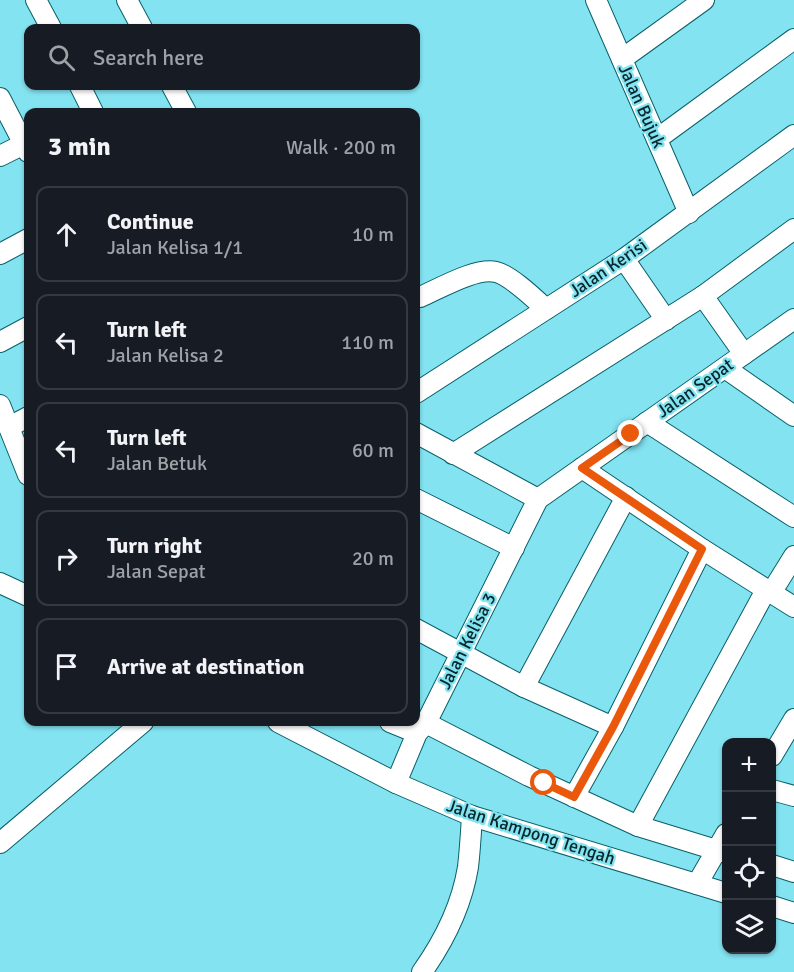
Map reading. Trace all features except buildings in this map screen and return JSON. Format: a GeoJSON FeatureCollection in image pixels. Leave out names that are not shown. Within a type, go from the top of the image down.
{"type":"FeatureCollection","features":[{"type":"Feature","properties":{"kind":"street"},"geometry":{"type":"LineString","coordinates":[[36,0],[49,24]]}},
{"type":"Feature","properties":{"kind":"street"},"geometry":{"type":"LineString","coordinates":[[127,0],[140,24]]}},
{"type":"Feature","properties":{"kind":"street"},"geometry":{"type":"LineString","coordinates":[[622,59],[704,0]]}},
{"type":"Feature","properties":{"kind":"street","name":"Jalan Bujuk"},"geometry":{"type":"LineString","coordinates":[[599,1],[689,213]]}},
{"type":"Feature","properties":{"kind":"street"},"geometry":{"type":"LineString","coordinates":[[657,139],[794,39]]}},
{"type":"Feature","properties":{"kind":"street"},"geometry":{"type":"LineString","coordinates":[[82,90],[91,108]]}},
{"type":"Feature","properties":{"kind":"street"},"geometry":{"type":"LineString","coordinates":[[174,90],[184,108]]}},
{"type":"Feature","properties":{"kind":"street"},"geometry":{"type":"LineString","coordinates":[[0,98],[24,144]]}},
{"type":"Feature","properties":{"kind":"street","name":"Jalan Kerisi"},"geometry":{"type":"LineString","coordinates":[[420,390],[624,259],[794,135]]}},
{"type":"Feature","properties":{"kind":"street"},"geometry":{"type":"LineString","coordinates":[[0,156],[24,149]]}},
{"type":"Feature","properties":{"kind":"street"},"geometry":{"type":"LineString","coordinates":[[453,454],[704,296],[794,229]]}},
{"type":"Feature","properties":{"kind":"street"},"geometry":{"type":"LineString","coordinates":[[0,254],[24,241]]}},
{"type":"Feature","properties":{"kind":"street"},"geometry":{"type":"LineString","coordinates":[[624,259],[666,320]]}},
{"type":"Feature","properties":{"kind":"street"},"geometry":{"type":"LineString","coordinates":[[420,297],[478,273],[497,272],[519,285],[546,309]]}},
{"type":"Feature","properties":{"kind":"street"},"geometry":{"type":"LineString","coordinates":[[704,296],[744,354]]}},
{"type":"Feature","properties":{"kind":"street","name":"Jalan Sepat"},"geometry":{"type":"LineString","coordinates":[[538,499],[794,320]]}},
{"type":"Feature","properties":{"kind":"street"},"geometry":{"type":"LineString","coordinates":[[0,342],[24,329]]}},
{"type":"Feature","properties":{"kind":"street"},"geometry":{"type":"LineString","coordinates":[[725,368],[794,416]]}},
{"type":"Feature","properties":{"kind":"street"},"geometry":{"type":"LineString","coordinates":[[0,405],[24,465]]}},
{"type":"Feature","properties":{"kind":"street"},"geometry":{"type":"LineString","coordinates":[[9,427],[24,419]]}},
{"type":"Feature","properties":{"kind":"street"},"geometry":{"type":"LineString","coordinates":[[647,422],[794,517]]}},
{"type":"Feature","properties":{"kind":"street"},"geometry":{"type":"LineString","coordinates":[[420,435],[538,499]]}},
{"type":"Feature","properties":{"kind":"street"},"geometry":{"type":"LineString","coordinates":[[582,468],[702,549],[794,607]]}},
{"type":"Feature","properties":{"kind":"street"},"geometry":{"type":"LineString","coordinates":[[524,687],[627,497]]}},
{"type":"Feature","properties":{"kind":"street","name":"Jalan Kelisa 3"},"geometry":{"type":"LineString","coordinates":[[399,784],[423,736],[422,728],[538,499]]}},
{"type":"Feature","properties":{"kind":"street"},"geometry":{"type":"LineString","coordinates":[[420,501],[514,548]]}},
{"type":"Feature","properties":{"kind":"street"},"geometry":{"type":"LineString","coordinates":[[574,797],[613,727],[702,549]]}},
{"type":"Feature","properties":{"kind":"street"},"geometry":{"type":"LineString","coordinates":[[638,826],[768,591],[794,556]]}},
{"type":"Feature","properties":{"kind":"street"},"geometry":{"type":"LineString","coordinates":[[1,585],[24,594]]}},
{"type":"Feature","properties":{"kind":"street"},"geometry":{"type":"LineString","coordinates":[[420,631],[524,687],[613,727]]}},
{"type":"Feature","properties":{"kind":"street"},"geometry":{"type":"LineString","coordinates":[[776,748],[794,719]]}},
{"type":"Feature","properties":{"kind":"street"},"geometry":{"type":"LineString","coordinates":[[0,843],[138,726]]}},
{"type":"Feature","properties":{"kind":"street","name":"Jalan Kampong Tengah"},"geometry":{"type":"LineString","coordinates":[[286,726],[399,784],[472,816],[722,892]]}},
{"type":"Feature","properties":{"kind":"street"},"geometry":{"type":"LineString","coordinates":[[411,726],[422,728],[638,826],[722,846]]}},
{"type":"Feature","properties":{"kind":"street"},"geometry":{"type":"LineString","coordinates":[[776,791],[794,796]]}},
{"type":"Feature","properties":{"kind":"street"},"geometry":{"type":"LineString","coordinates":[[422,972],[433,956],[456,911],[468,867],[472,816]]}},
{"type":"Feature","properties":{"kind":"street"},"geometry":{"type":"LineString","coordinates":[[697,884],[722,849]]}},
{"type":"Feature","properties":{"kind":"street"},"geometry":{"type":"LineString","coordinates":[[776,867],[794,872]]}},
{"type":"Feature","properties":{"kind":"street"},"geometry":{"type":"LineString","coordinates":[[776,908],[794,913]]}},
{"type":"Feature","properties":{"kind":"route"},"geometry":{"type":"LineString","coordinates":[[544,783],[574,797],[613,727],[702,549],[582,468],[631,434]]}}]}
